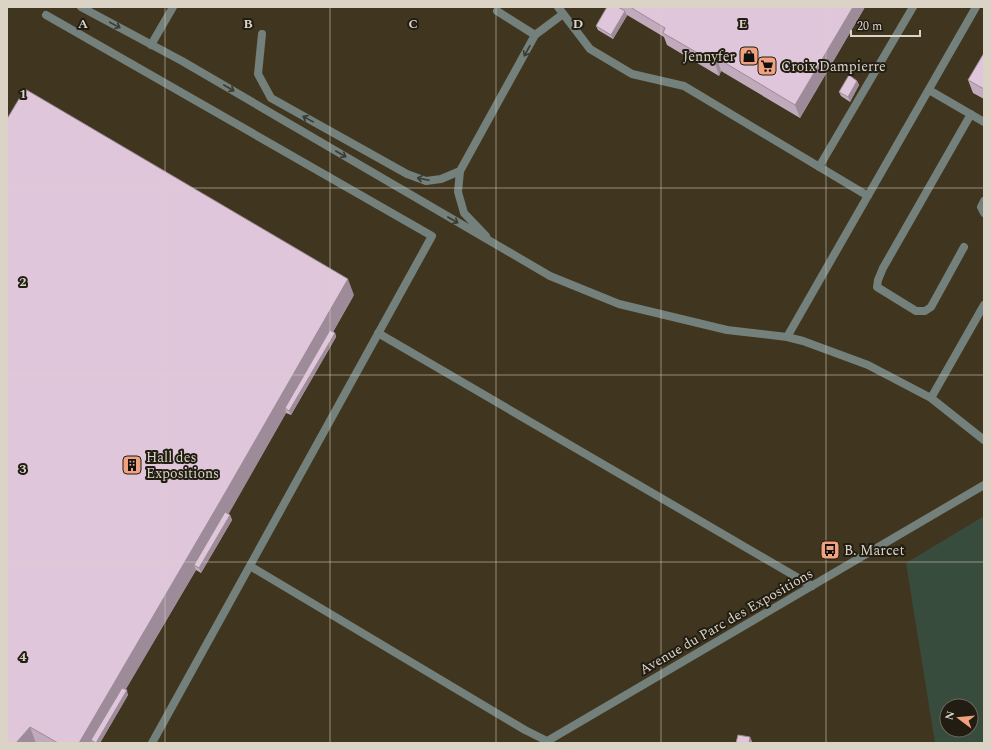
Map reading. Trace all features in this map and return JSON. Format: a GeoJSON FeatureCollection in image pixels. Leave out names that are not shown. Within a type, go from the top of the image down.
{"type":"FeatureCollection","features":[{"type":"Feature","properties":{"kind":"street"},"geometry":{"type":"LineString","coordinates":[[81,7],[182,61],[550,276],[619,304],[726,330],[787,336],[868,365],[931,398],[984,440]]}},
{"type":"Feature","properties":{"kind":"street"},"geometry":{"type":"LineString","coordinates":[[151,45],[173,7]]}},
{"type":"Feature","properties":{"kind":"street"},"geometry":{"type":"LineString","coordinates":[[558,7],[590,49],[626,71],[632,74],[684,86],[868,196]]}},
{"type":"Feature","properties":{"kind":"street"},"geometry":{"type":"LineString","coordinates":[[819,167],[913,7]]}},
{"type":"Feature","properties":{"kind":"street"},"geometry":{"type":"LineString","coordinates":[[787,336],[976,7]]}},
{"type":"Feature","properties":{"kind":"street"},"geometry":{"type":"LineString","coordinates":[[497,10],[535,35]]}},
{"type":"Feature","properties":{"kind":"street"},"geometry":{"type":"LineString","coordinates":[[495,244],[464,213],[458,192],[460,171],[535,35],[563,14]]}},
{"type":"Feature","properties":{"kind":"street"},"geometry":{"type":"LineString","coordinates":[[46,15],[432,236],[152,743]]}},
{"type":"Feature","properties":{"kind":"street"},"geometry":{"type":"LineString","coordinates":[[262,34],[258,74],[271,98],[407,174],[426,181],[441,179],[460,171]]}},
{"type":"Feature","properties":{"kind":"street"},"geometry":{"type":"LineString","coordinates":[[929,90],[984,122]]}},
{"type":"Feature","properties":{"kind":"street"},"geometry":{"type":"LineString","coordinates":[[964,247],[931,307],[925,311],[916,311],[878,287],[878,280],[883,268],[971,114]]}},
{"type":"Feature","properties":{"kind":"street"},"geometry":{"type":"LineString","coordinates":[[984,201],[981,207],[984,213]]}},
{"type":"Feature","properties":{"kind":"street"},"geometry":{"type":"LineString","coordinates":[[931,398],[984,305]]}},
{"type":"Feature","properties":{"kind":"street"},"geometry":{"type":"LineString","coordinates":[[378,333],[812,586]]}},
{"type":"Feature","properties":{"kind":"street","name":"Avenue du Parc des Expositions"},"geometry":{"type":"LineString","coordinates":[[546,742],[984,485]]}},
{"type":"Feature","properties":{"kind":"street"},"geometry":{"type":"LineString","coordinates":[[250,566],[546,742]]}},
{"type":"Feature","properties":{"kind":"green space"},"geometry":{"type":"Polygon","coordinates":[[[984,516],[984,743],[935,743],[906,563],[984,516]]]}},
{"type":"Feature","properties":{"kind":"building"},"geometry":{"type":"Polygon","coordinates":[[[607,7],[618,7],[625,11],[611,35],[596,26],[607,7]]]}},
{"type":"Feature","properties":{"kind":"building","name":"Croix Dampierre"},"geometry":{"type":"Polygon","coordinates":[[[630,7],[853,7],[795,105],[717,58],[715,63],[663,33],[665,28],[630,7]]]}},
{"type":"Feature","properties":{"kind":"building"},"geometry":{"type":"Polygon","coordinates":[[[984,53],[984,89],[968,80],[984,53]]]}},
{"type":"Feature","properties":{"kind":"building"},"geometry":{"type":"Polygon","coordinates":[[[849,75],[857,81],[848,97],[839,92],[849,75]]]}},
{"type":"Feature","properties":{"kind":"building","name":"Hall des Expositions"},"geometry":{"type":"Polygon","coordinates":[[[25,89],[348,279],[79,743],[58,743],[30,727],[16,743],[7,743],[7,119],[25,89]]]}},
{"type":"Feature","properties":{"kind":"building"},"geometry":{"type":"Polygon","coordinates":[[[330,330],[335,333],[289,411],[285,408],[330,330]]]}},
{"type":"Feature","properties":{"kind":"building"},"geometry":{"type":"Polygon","coordinates":[[[225,512],[230,515],[199,568],[194,565],[225,512]]]}},
{"type":"Feature","properties":{"kind":"building"},"geometry":{"type":"Polygon","coordinates":[[[122,688],[127,690],[96,743],[91,740],[122,688]]]}},
{"type":"Feature","properties":{"kind":"building"},"geometry":{"type":"Polygon","coordinates":[[[738,735],[750,737],[749,743],[736,743],[738,735]]]}},
{"type":"Feature","properties":{"kind":"place","name":"Jennyfer"},"geometry":{"type":"Point","coordinates":[749,56]}},
{"type":"Feature","properties":{"kind":"place","name":"Croix Dampierre"},"geometry":{"type":"Point","coordinates":[767,66]}},
{"type":"Feature","properties":{"kind":"place","name":"Hall des Expositions"},"geometry":{"type":"Point","coordinates":[132,465]}},
{"type":"Feature","properties":{"kind":"place","name":"B. Marcet"},"geometry":{"type":"Point","coordinates":[830,550]}}]}
